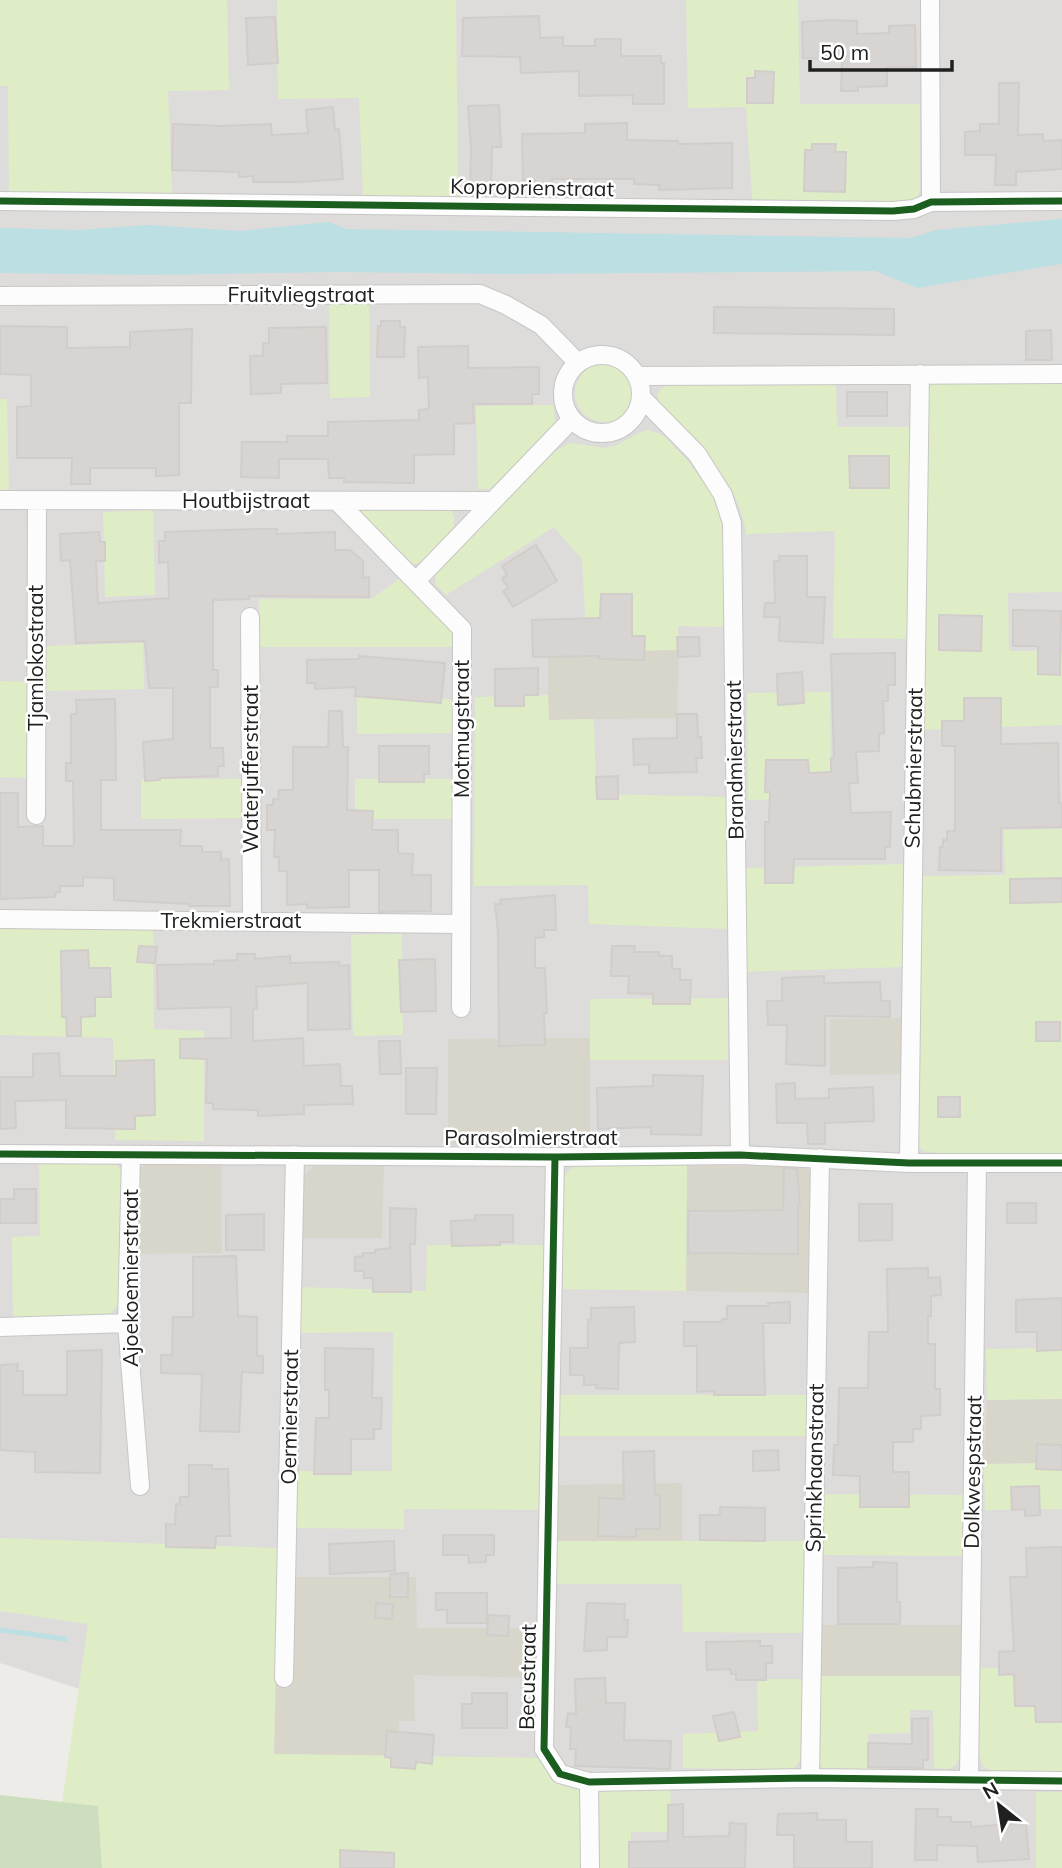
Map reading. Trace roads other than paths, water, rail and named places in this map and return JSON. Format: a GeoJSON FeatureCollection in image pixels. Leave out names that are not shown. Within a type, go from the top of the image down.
{"type":"FeatureCollection","features":[{"type":"Feature","properties":{"kind":"street"},"geometry":{"type":"LineString","coordinates":[[930,0],[932,202]]}},
{"type":"Feature","properties":{"kind":"street","name":"Koproprienstraat"},"geometry":{"type":"LineString","coordinates":[[0,201],[893,211],[914,209],[932,202],[1062,201]]}},
{"type":"Feature","properties":{"kind":"street","name":"Fruitvliegstraat"},"geometry":{"type":"LineString","coordinates":[[0,296],[480,294],[541,324],[578,363]]}},
{"type":"Feature","properties":{"kind":"street"},"geometry":{"type":"LineString","coordinates":[[610,356],[621,360],[637,376],[641,397],[638,409],[620,428],[594,432],[572,419],[563,400],[563,390],[570,371],[578,363],[588,357],[610,356]]}},
{"type":"Feature","properties":{"kind":"street","name":"Schubmierstraat"},"geometry":{"type":"LineString","coordinates":[[909,1163],[920,373]]}},
{"type":"Feature","properties":{"kind":"street"},"geometry":{"type":"LineString","coordinates":[[637,376],[1062,374]]}},
{"type":"Feature","properties":{"kind":"street","name":"Brandmierstraat"},"geometry":{"type":"LineString","coordinates":[[641,397],[697,454],[723,495],[732,523],[740,1156]]}},
{"type":"Feature","properties":{"kind":"street"},"geometry":{"type":"LineString","coordinates":[[416,581],[572,419]]}},
{"type":"Feature","properties":{"kind":"street","name":"Houtbijstraat"},"geometry":{"type":"LineString","coordinates":[[0,500],[491,501]]}},
{"type":"Feature","properties":{"kind":"street","name":"Tjamlokostraat"},"geometry":{"type":"LineString","coordinates":[[36,815],[37,500]]}},
{"type":"Feature","properties":{"kind":"street","name":"Motmugstraat"},"geometry":{"type":"LineString","coordinates":[[337,501],[462,629],[461,1008]]}},
{"type":"Feature","properties":{"kind":"street","name":"Waterjufferstraat"},"geometry":{"type":"LineString","coordinates":[[250,617],[252,920]]}},
{"type":"Feature","properties":{"kind":"street","name":"Trekmierstraat"},"geometry":{"type":"LineString","coordinates":[[0,919],[461,923]]}},
{"type":"Feature","properties":{"kind":"street","name":"Parasolmierstraat"},"geometry":{"type":"LineString","coordinates":[[0,1154],[740,1156],[909,1163],[1062,1163]]}},
{"type":"Feature","properties":{"kind":"street","name":"Ajoekoemierstraat"},"geometry":{"type":"LineString","coordinates":[[131,1155],[127,1322],[140,1486]]}},
{"type":"Feature","properties":{"kind":"street","name":"Oermierstraat"},"geometry":{"type":"LineString","coordinates":[[284,1678],[295,1155]]}},
{"type":"Feature","properties":{"kind":"street","name":"Becustraat"},"geometry":{"type":"LineString","coordinates":[[555,1157],[544,1749],[560,1774],[589,1782],[810,1777],[1062,1781]]}},
{"type":"Feature","properties":{"kind":"street","name":"Sprinkhaanstraat"},"geometry":{"type":"LineString","coordinates":[[810,1777],[820,1158]]}},
{"type":"Feature","properties":{"kind":"street","name":"Dolkwespstraat"},"geometry":{"type":"LineString","coordinates":[[969,1780],[977,1164]]}},
{"type":"Feature","properties":{"kind":"street"},"geometry":{"type":"LineString","coordinates":[[0,1327],[127,1322]]}},
{"type":"Feature","properties":{"kind":"street"},"geometry":{"type":"LineString","coordinates":[[589,1782],[590,1868]]}},
{"type":"Feature","properties":{"kind":"water"},"geometry":{"type":"Polygon","coordinates":[[[1062,219],[1062,264],[917,288],[875,271],[150,275],[0,273],[0,228],[80,230],[148,225],[240,231],[329,222],[346,229],[911,238],[936,230],[1062,219]]]}},
{"type":"Feature","properties":{"kind":"waterway"},"geometry":{"type":"LineString","coordinates":[[0,1630],[65,1639]]}}]}
